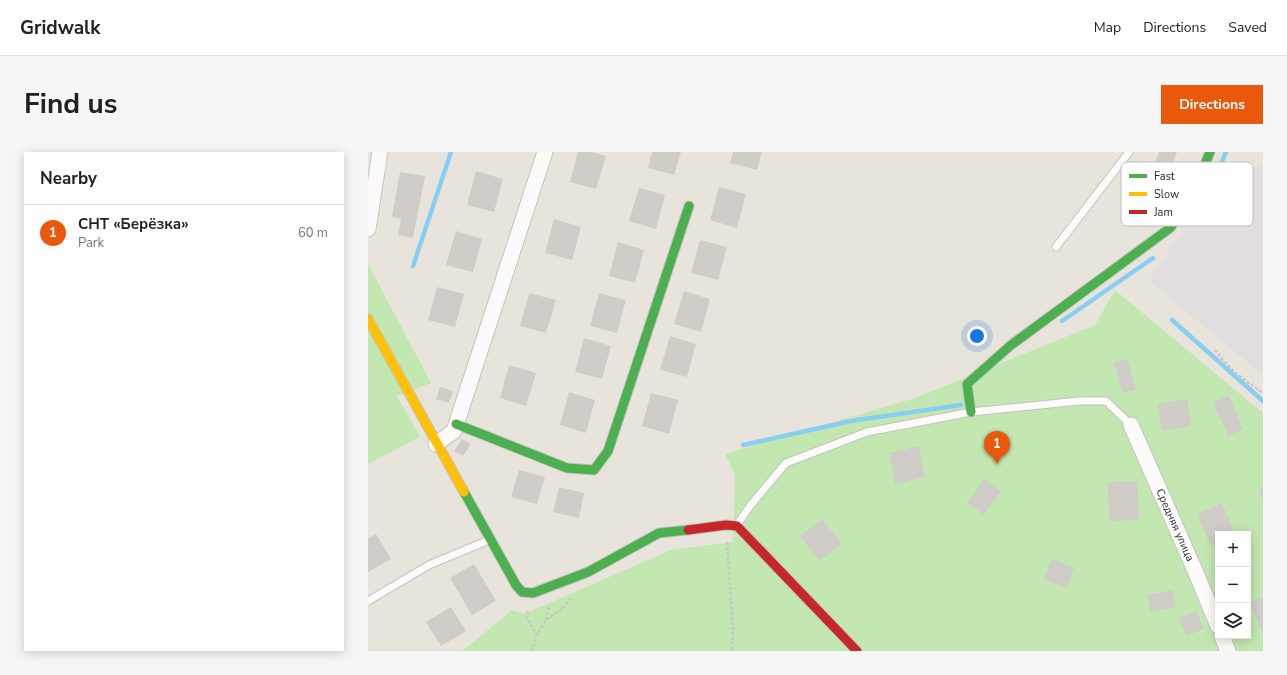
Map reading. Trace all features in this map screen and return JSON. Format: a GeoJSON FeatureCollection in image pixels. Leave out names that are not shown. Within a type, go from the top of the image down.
{"type":"FeatureCollection","features":[{"type":"Feature","properties":{"kind":"street"},"geometry":{"type":"LineString","coordinates":[[368,229],[370,195],[380,152]]}},
{"type":"Feature","properties":{"kind":"street"},"geometry":{"type":"LineString","coordinates":[[436,444],[454,430],[545,152]]}},
{"type":"Feature","properties":{"kind":"street"},"geometry":{"type":"LineString","coordinates":[[1206,162],[1210,152]]}},
{"type":"Feature","properties":{"kind":"street"},"geometry":{"type":"LineString","coordinates":[[456,424],[567,468],[594,470],[608,451],[689,206]]}},
{"type":"Feature","properties":{"kind":"street"},"geometry":{"type":"LineString","coordinates":[[971,412],[967,384],[1011,345],[1171,226]]}},
{"type":"Feature","properties":{"kind":"street"},"geometry":{"type":"LineString","coordinates":[[368,319],[490,540],[516,585],[522,592],[533,593],[588,572],[659,533],[726,525],[737,526],[858,651]]}},
{"type":"Feature","properties":{"kind":"street","name":"Средняя улица"},"geometry":{"type":"LineString","coordinates":[[1131,425],[1215,619]]}},
{"type":"Feature","properties":{"kind":"street"},"geometry":{"type":"LineString","coordinates":[[1223,639],[1228,651]]}},
{"type":"Feature","properties":{"kind":"lane"},"geometry":{"type":"LineString","coordinates":[[1121,162],[1129,152]]}},
{"type":"Feature","properties":{"kind":"lane"},"geometry":{"type":"LineString","coordinates":[[1056,247],[1121,162]]}},
{"type":"Feature","properties":{"kind":"lane"},"geometry":{"type":"LineString","coordinates":[[737,526],[750,506],[786,463],[867,432],[971,412],[1079,401],[1106,401],[1131,425]]}},
{"type":"Feature","properties":{"kind":"lane"},"geometry":{"type":"LineString","coordinates":[[368,601],[429,564],[490,540]]}},
{"type":"Feature","properties":{"kind":"path"},"geometry":{"type":"LineString","coordinates":[[1215,350],[1223,361],[1263,393]]}},
{"type":"Feature","properties":{"kind":"path"},"geometry":{"type":"LineString","coordinates":[[726,525],[732,651]]}},
{"type":"Feature","properties":{"kind":"path"},"geometry":{"type":"LineString","coordinates":[[533,593],[526,617],[537,635]]}},
{"type":"Feature","properties":{"kind":"path"},"geometry":{"type":"LineString","coordinates":[[532,651],[537,635],[546,620],[563,608],[575,593]]}},
{"type":"Feature","properties":{"kind":"shaded area"},"geometry":{"type":"Polygon","coordinates":[[[1263,163],[1263,375],[1149,281],[1182,231],[1188,226],[1253,226],[1253,171],[1263,163]]]}},
{"type":"Feature","properties":{"kind":"green space"},"geometry":{"type":"Polygon","coordinates":[[[368,264],[431,383],[397,396],[420,437],[368,464],[368,264]]]}},
{"type":"Feature","properties":{"kind":"green space"},"geometry":{"type":"Polygon","coordinates":[[[1115,290],[1263,413],[1263,651],[462,651],[512,610],[524,614],[671,550],[733,542],[735,475],[725,454],[915,398],[1095,325],[1115,290]]]}},
{"type":"Feature","properties":{"kind":"building"},"geometry":{"type":"Polygon","coordinates":[[[578,152],[592,152],[606,156],[596,189],[570,182],[578,152]]]}},
{"type":"Feature","properties":{"kind":"building"},"geometry":{"type":"Polygon","coordinates":[[[652,152],[681,152],[674,175],[648,168],[652,152]]]}},
{"type":"Feature","properties":{"kind":"building"},"geometry":{"type":"Polygon","coordinates":[[[733,152],[762,152],[757,170],[730,163],[733,152]]]}},
{"type":"Feature","properties":{"kind":"building"},"geometry":{"type":"Polygon","coordinates":[[[1159,152],[1177,152],[1173,162],[1155,162],[1159,152]]]}},
{"type":"Feature","properties":{"kind":"building"},"geometry":{"type":"Polygon","coordinates":[[[476,171],[503,179],[494,212],[467,205],[476,171]]]}},
{"type":"Feature","properties":{"kind":"building"},"geometry":{"type":"Polygon","coordinates":[[[400,172],[425,176],[413,238],[398,235],[401,219],[392,217],[400,172]]]}},
{"type":"Feature","properties":{"kind":"building"},"geometry":{"type":"Polygon","coordinates":[[[719,187],[746,194],[737,228],[710,220],[719,187]]]}},
{"type":"Feature","properties":{"kind":"building"},"geometry":{"type":"Polygon","coordinates":[[[639,188],[665,195],[656,229],[629,221],[639,188]]]}},
{"type":"Feature","properties":{"kind":"building"},"geometry":{"type":"Polygon","coordinates":[[[554,219],[581,227],[572,260],[545,253],[554,219]]]}},
{"type":"Feature","properties":{"kind":"building"},"geometry":{"type":"Polygon","coordinates":[[[456,231],[482,239],[473,272],[446,265],[456,231]]]}},
{"type":"Feature","properties":{"kind":"building"},"geometry":{"type":"Polygon","coordinates":[[[700,240],[727,247],[718,280],[691,273],[700,240]]]}},
{"type":"Feature","properties":{"kind":"building"},"geometry":{"type":"Polygon","coordinates":[[[618,242],[644,250],[635,283],[609,276],[618,242]]]}},
{"type":"Feature","properties":{"kind":"building"},"geometry":{"type":"Polygon","coordinates":[[[437,287],[464,294],[455,327],[428,320],[437,287]]]}},
{"type":"Feature","properties":{"kind":"building"},"geometry":{"type":"Polygon","coordinates":[[[684,291],[710,299],[701,332],[674,324],[684,291]]]}},
{"type":"Feature","properties":{"kind":"building"},"geometry":{"type":"Polygon","coordinates":[[[529,293],[556,300],[546,333],[520,326],[529,293]]]}},
{"type":"Feature","properties":{"kind":"building"},"geometry":{"type":"Polygon","coordinates":[[[599,293],[626,300],[617,333],[590,326],[599,293]]]}},
{"type":"Feature","properties":{"kind":"building"},"geometry":{"type":"Polygon","coordinates":[[[670,336],[696,344],[687,377],[660,370],[670,336]]]}},
{"type":"Feature","properties":{"kind":"building"},"geometry":{"type":"Polygon","coordinates":[[[584,338],[611,346],[602,379],[575,372],[584,338]]]}},
{"type":"Feature","properties":{"kind":"building"},"geometry":{"type":"Polygon","coordinates":[[[1128,359],[1136,390],[1122,393],[1114,362],[1128,359]]]}},
{"type":"Feature","properties":{"kind":"building"},"geometry":{"type":"Polygon","coordinates":[[[509,365],[536,373],[526,406],[500,398],[509,365]]]}},
{"type":"Feature","properties":{"kind":"building"},"geometry":{"type":"Polygon","coordinates":[[[440,387],[453,391],[449,403],[436,399],[440,387]]]}},
{"type":"Feature","properties":{"kind":"building"},"geometry":{"type":"Polygon","coordinates":[[[569,392],[595,400],[586,433],[560,425],[569,392]]]}},
{"type":"Feature","properties":{"kind":"building"},"geometry":{"type":"Polygon","coordinates":[[[651,393],[678,400],[669,434],[642,426],[651,393]]]}},
{"type":"Feature","properties":{"kind":"building"},"geometry":{"type":"Polygon","coordinates":[[[1229,396],[1243,429],[1228,436],[1213,402],[1229,396]]]}},
{"type":"Feature","properties":{"kind":"building"},"geometry":{"type":"Polygon","coordinates":[[[1187,399],[1191,426],[1162,431],[1158,404],[1187,399]]]}},
{"type":"Feature","properties":{"kind":"building"},"geometry":{"type":"Polygon","coordinates":[[[462,439],[471,444],[463,456],[454,451],[462,439]]]}},
{"type":"Feature","properties":{"kind":"building"},"geometry":{"type":"Polygon","coordinates":[[[919,446],[925,477],[895,484],[889,453],[919,446]]]}},
{"type":"Feature","properties":{"kind":"building"},"geometry":{"type":"Polygon","coordinates":[[[519,470],[545,477],[537,504],[511,497],[519,470]]]}},
{"type":"Feature","properties":{"kind":"building"},"geometry":{"type":"Polygon","coordinates":[[[984,479],[1001,491],[984,515],[967,503],[984,479]]]}},
{"type":"Feature","properties":{"kind":"building"},"geometry":{"type":"Polygon","coordinates":[[[1137,481],[1139,520],[1109,521],[1108,482],[1137,481]]]}},
{"type":"Feature","properties":{"kind":"building"},"geometry":{"type":"Polygon","coordinates":[[[559,487],[584,493],[579,518],[553,512],[559,487]]]}},
{"type":"Feature","properties":{"kind":"building"},"geometry":{"type":"Polygon","coordinates":[[[1263,488],[1263,500],[1259,490],[1263,488]]]}},
{"type":"Feature","properties":{"kind":"building"},"geometry":{"type":"Polygon","coordinates":[[[1222,503],[1234,531],[1215,531],[1215,544],[1211,546],[1197,514],[1222,503]]]}},
{"type":"Feature","properties":{"kind":"building"},"geometry":{"type":"Polygon","coordinates":[[[822,519],[842,544],[820,561],[800,536],[822,519]]]}},
{"type":"Feature","properties":{"kind":"building"},"geometry":{"type":"Polygon","coordinates":[[[376,534],[391,559],[368,572],[368,539],[376,534]]]}},
{"type":"Feature","properties":{"kind":"building"},"geometry":{"type":"Polygon","coordinates":[[[1051,559],[1074,567],[1067,588],[1044,580],[1051,559]]]}},
{"type":"Feature","properties":{"kind":"building"},"geometry":{"type":"Polygon","coordinates":[[[474,564],[496,601],[472,615],[450,578],[474,564]]]}},
{"type":"Feature","properties":{"kind":"building"},"geometry":{"type":"Polygon","coordinates":[[[1173,590],[1176,607],[1150,612],[1147,595],[1173,590]]]}},
{"type":"Feature","properties":{"kind":"building"},"geometry":{"type":"Polygon","coordinates":[[[1263,597],[1263,633],[1251,605],[1251,603],[1263,597]]]}},
{"type":"Feature","properties":{"kind":"building"},"geometry":{"type":"Polygon","coordinates":[[[451,607],[466,631],[441,646],[426,622],[451,607]]]}},
{"type":"Feature","properties":{"kind":"building"},"geometry":{"type":"Polygon","coordinates":[[[1197,611],[1204,629],[1186,636],[1179,618],[1197,611]]]}},
{"type":"Feature","properties":{"kind":"waterway"},"geometry":{"type":"LineString","coordinates":[[413,266],[451,152]]}},
{"type":"Feature","properties":{"kind":"waterway"},"geometry":{"type":"LineString","coordinates":[[1222,162],[1226,152]]}},
{"type":"Feature","properties":{"kind":"waterway"},"geometry":{"type":"LineString","coordinates":[[1062,321],[1153,258]]}},
{"type":"Feature","properties":{"kind":"waterway"},"geometry":{"type":"LineString","coordinates":[[1172,320],[1263,401]]}},
{"type":"Feature","properties":{"kind":"waterway"},"geometry":{"type":"LineString","coordinates":[[743,445],[851,421],[961,405]]}},
{"type":"Feature","properties":{"kind":"traffic: fast"},"geometry":{"type":"LineString","coordinates":[[1206,162],[1210,152]]}},
{"type":"Feature","properties":{"kind":"traffic: fast"},"geometry":{"type":"LineString","coordinates":[[456,424],[567,468],[594,470],[608,451],[689,206]]}},
{"type":"Feature","properties":{"kind":"traffic: fast"},"geometry":{"type":"LineString","coordinates":[[971,412],[967,384],[1011,345],[1171,226]]}},
{"type":"Feature","properties":{"kind":"traffic: fast"},"geometry":{"type":"LineString","coordinates":[[464,492],[516,585],[522,592],[533,593],[588,572],[659,533],[688,530]]}},
{"type":"Feature","properties":{"kind":"traffic: slow"},"geometry":{"type":"LineString","coordinates":[[368,319],[464,492]]}},
{"type":"Feature","properties":{"kind":"traffic: jam"},"geometry":{"type":"LineString","coordinates":[[688,530],[726,525],[737,526],[857,651]]}},
{"type":"Feature","properties":{"kind":"place","name":"СНТ «Берёзка»"},"geometry":{"type":"Point","coordinates":[997,464]}}]}
